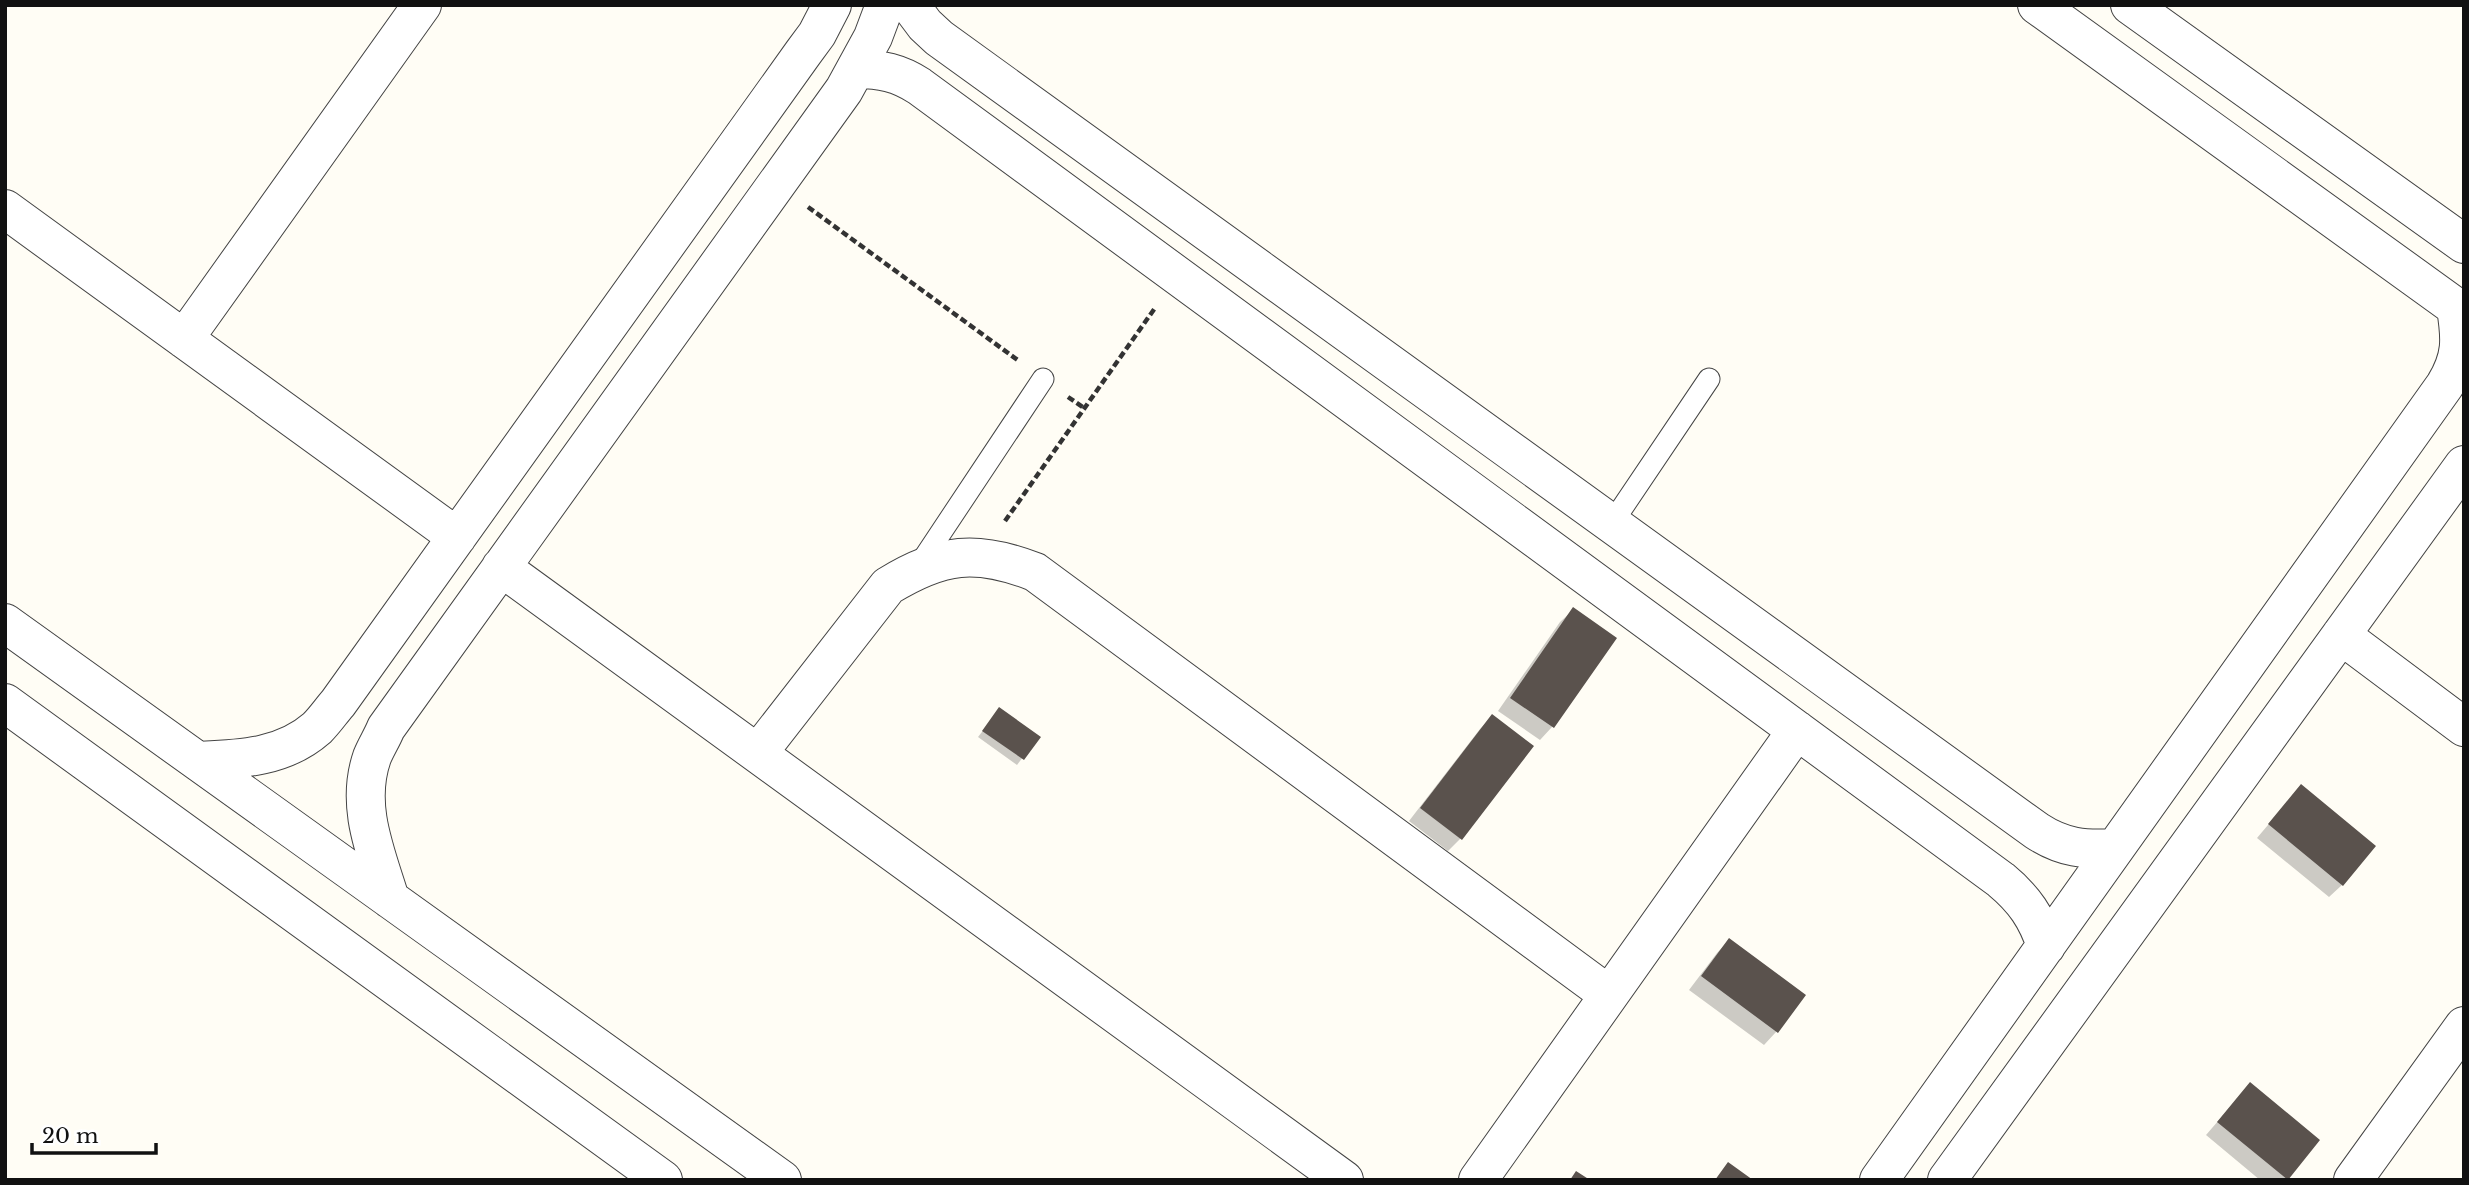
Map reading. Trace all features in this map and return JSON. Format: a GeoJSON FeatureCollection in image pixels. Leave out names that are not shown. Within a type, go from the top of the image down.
{"type":"FeatureCollection","features":[{"type":"Feature","properties":{"kind":"street"},"geometry":{"type":"LineString","coordinates":[[184,339],[422,5]]}},
{"type":"Feature","properties":{"kind":"street"},"geometry":{"type":"LineString","coordinates":[[198,761],[257,758],[288,747],[316,728],[338,703],[810,44],[832,5]]}},
{"type":"Feature","properties":{"kind":"street"},"geometry":{"type":"LineString","coordinates":[[390,899],[367,824],[366,791],[372,758],[386,728],[857,69],[885,5]]}},
{"type":"Feature","properties":{"kind":"street"},"geometry":{"type":"LineString","coordinates":[[910,5],[925,25],[939,37],[2037,831],[2071,848],[2115,848]]}},
{"type":"Feature","properties":{"kind":"street"},"geometry":{"type":"LineString","coordinates":[[1880,1180],[2445,385],[2455,369],[2459,351],[2460,311],[2037,5]]}},
{"type":"Feature","properties":{"kind":"street"},"geometry":{"type":"LineString","coordinates":[[2130,5],[2464,244]]}},
{"type":"Feature","properties":{"kind":"street"},"geometry":{"type":"LineString","coordinates":[[857,69],[879,69],[912,82],[1797,730],[2017,894],[2031,910],[2046,946]]}},
{"type":"Feature","properties":{"kind":"street"},"geometry":{"type":"LineString","coordinates":[[5,209],[457,537]]}},
{"type":"Feature","properties":{"kind":"street"},"geometry":{"type":"LineString","coordinates":[[1947,1180],[2464,465]]}},
{"type":"Feature","properties":{"kind":"street"},"geometry":{"type":"LineString","coordinates":[[758,753],[888,586],[917,569],[947,559],[979,558],[1008,562],[1035,572],[1609,995]]}},
{"type":"Feature","properties":{"kind":"street"},"geometry":{"type":"LineString","coordinates":[[501,567],[1344,1180]]}},
{"type":"Feature","properties":{"kind":"street"},"geometry":{"type":"LineString","coordinates":[[5,623],[782,1180]]}},
{"type":"Feature","properties":{"kind":"street"},"geometry":{"type":"LineString","coordinates":[[2341,635],[2464,727]]}},
{"type":"Feature","properties":{"kind":"street"},"geometry":{"type":"LineString","coordinates":[[5,703],[663,1180]]}},
{"type":"Feature","properties":{"kind":"street"},"geometry":{"type":"LineString","coordinates":[[1478,1180],[1797,730]]}},
{"type":"Feature","properties":{"kind":"street"},"geometry":{"type":"LineString","coordinates":[[2353,1180],[2464,1026]]}},
{"type":"Feature","properties":{"kind":"lane"},"geometry":{"type":"LineString","coordinates":[[917,569],[1044,379]]}},
{"type":"Feature","properties":{"kind":"lane"},"geometry":{"type":"LineString","coordinates":[[1612,523],[1709,379]]}},
{"type":"Feature","properties":{"kind":"path"},"geometry":{"type":"LineString","coordinates":[[776,184],[1084,408]]}},
{"type":"Feature","properties":{"kind":"path"},"geometry":{"type":"LineString","coordinates":[[979,558],[1178,275]]}},
{"type":"Feature","properties":{"kind":"building"},"geometry":{"type":"Polygon","coordinates":[[[1573,607],[1617,638],[1554,728],[1510,698],[1573,607]]]}},
{"type":"Feature","properties":{"kind":"building"},"geometry":{"type":"Polygon","coordinates":[[[999,707],[1041,737],[1024,760],[982,731],[999,707]]]}},
{"type":"Feature","properties":{"kind":"building"},"geometry":{"type":"Polygon","coordinates":[[[1492,714],[1534,746],[1462,840],[1420,808],[1492,714]]]}},
{"type":"Feature","properties":{"kind":"building"},"geometry":{"type":"Polygon","coordinates":[[[2301,784],[2376,846],[2343,886],[2268,824],[2301,784]]]}},
{"type":"Feature","properties":{"kind":"building"},"geometry":{"type":"Polygon","coordinates":[[[1729,938],[1806,995],[1778,1033],[1701,976],[1729,938]]]}},
{"type":"Feature","properties":{"kind":"building"},"geometry":{"type":"Polygon","coordinates":[[[2250,1082],[2320,1140],[2288,1180],[2217,1122],[2250,1082]]]}},
{"type":"Feature","properties":{"kind":"building"},"geometry":{"type":"Polygon","coordinates":[[[1728,1162],[1753,1180],[1715,1180],[1728,1162]]]}},
{"type":"Feature","properties":{"kind":"building"},"geometry":{"type":"Polygon","coordinates":[[[1576,1171],[1590,1180],[1570,1180],[1576,1171]]]}}]}
